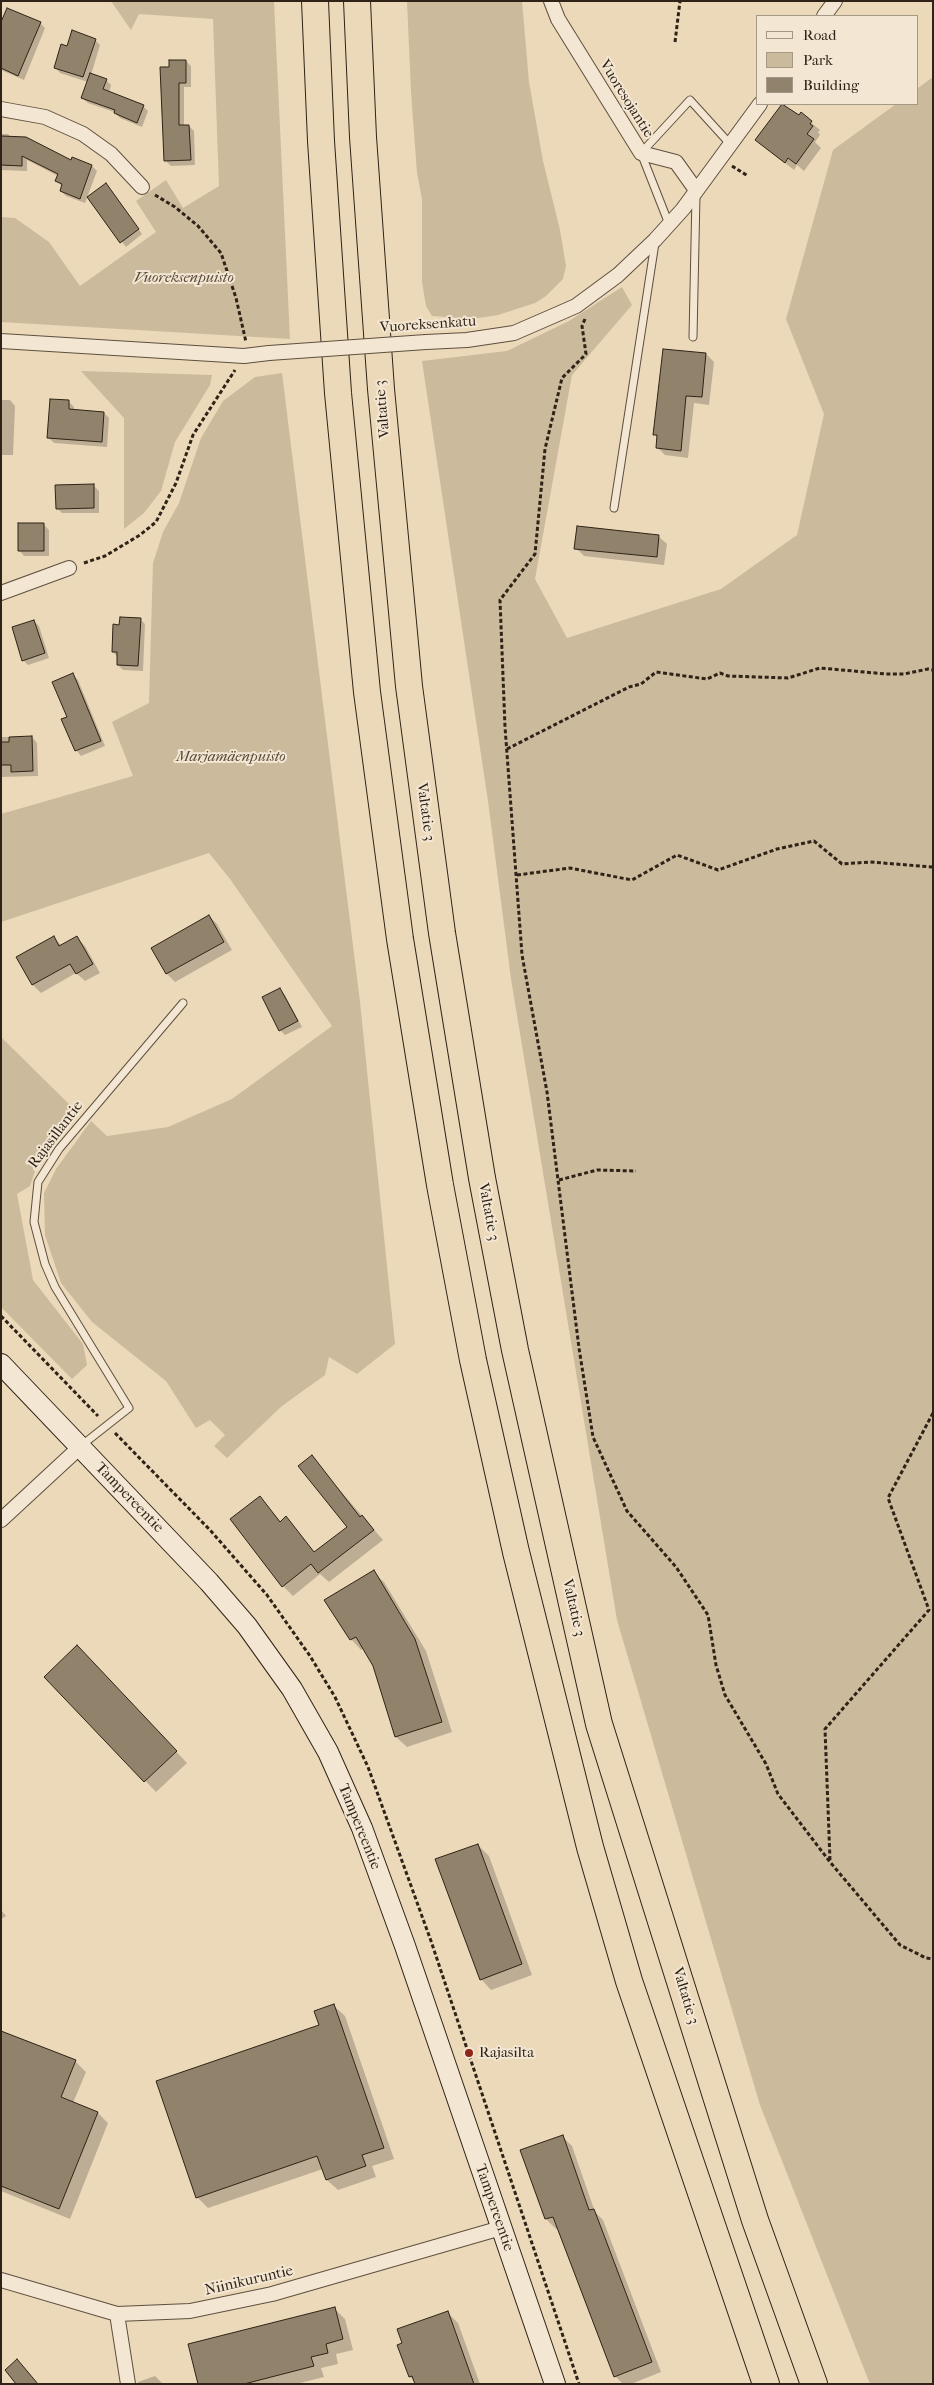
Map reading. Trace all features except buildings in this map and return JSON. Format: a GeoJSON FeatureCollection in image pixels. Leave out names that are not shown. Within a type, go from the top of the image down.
{"type":"FeatureCollection","features":[{"type":"Feature","properties":{"kind":"highway"},"geometry":{"type":"LineString","coordinates":[[315,1],[321,141],[338,393],[367,692],[400,939],[440,1185],[474,1360],[516,1552],[590,1847],[629,1981],[766,2384]]}},
{"type":"Feature","properties":{"kind":"highway","name":"Valtatie 3"},"geometry":{"type":"LineString","coordinates":[[356,1],[363,137],[381,389],[409,686],[442,933],[482,1178],[515,1350],[599,1724],[755,2220],[814,2384]]}},
{"type":"Feature","properties":{"kind":"main road","name":"Tampereentie"},"geometry":{"type":"LineString","coordinates":[[1,1364],[209,1582],[247,1626],[292,1689],[328,1752],[362,1828],[555,2384]]}},
{"type":"Feature","properties":{"kind":"street","name":"Vuoresojantie"},"geometry":{"type":"LineString","coordinates":[[550,1],[558,19],[641,153],[676,162],[696,190]]}},
{"type":"Feature","properties":{"kind":"street"},"geometry":{"type":"LineString","coordinates":[[825,15],[835,1]]}},
{"type":"Feature","properties":{"kind":"street","name":"Vuoreksenkatu"},"geometry":{"type":"LineString","coordinates":[[1,341],[245,349],[269,353],[467,340],[514,333],[576,306],[618,275],[655,240],[683,209],[759,105]]}},
{"type":"Feature","properties":{"kind":"street"},"geometry":{"type":"LineString","coordinates":[[1,109],[45,117],[84,134],[111,154],[142,187]]}},
{"type":"Feature","properties":{"kind":"street"},"geometry":{"type":"LineString","coordinates":[[1,593],[69,568]]}},
{"type":"Feature","properties":{"kind":"street"},"geometry":{"type":"LineString","coordinates":[[1,1520],[80,1447]]}},
{"type":"Feature","properties":{"kind":"street","name":"Niinikuruntie"},"geometry":{"type":"LineString","coordinates":[[1,2280],[117,2314],[190,2311],[272,2294],[501,2228]]}},
{"type":"Feature","properties":{"kind":"street"},"geometry":{"type":"LineString","coordinates":[[117,2314],[128,2384]]}},
{"type":"Feature","properties":{"kind":"lane"},"geometry":{"type":"LineString","coordinates":[[669,224],[641,153],[690,100],[730,144]]}},
{"type":"Feature","properties":{"kind":"lane"},"geometry":{"type":"LineString","coordinates":[[693,336],[696,190]]}},
{"type":"Feature","properties":{"kind":"lane"},"geometry":{"type":"LineString","coordinates":[[614,508],[655,240]]}},
{"type":"Feature","properties":{"kind":"lane","name":"Rajasillantie"},"geometry":{"type":"LineString","coordinates":[[80,1447],[129,1408],[55,1287],[44,1264],[34,1222],[38,1182],[59,1149],[183,1003]]}},
{"type":"Feature","properties":{"kind":"path"},"geometry":{"type":"LineString","coordinates":[[675,42],[680,1]]}},
{"type":"Feature","properties":{"kind":"path"},"geometry":{"type":"LineString","coordinates":[[69,568],[105,556],[140,536],[156,522],[176,483],[193,435],[245,349],[236,298],[221,253],[198,226],[176,207],[142,187]]}},
{"type":"Feature","properties":{"kind":"path"},"geometry":{"type":"LineString","coordinates":[[588,315],[582,326],[586,354],[562,378],[545,449],[535,554],[500,600],[507,749],[522,955],[547,1092],[579,1348],[593,1437],[626,1511],[676,1567],[708,1615],[716,1665],[725,1695],[766,1764],[778,1794],[830,1862],[900,1945],[926,1958],[933,1959]]}},
{"type":"Feature","properties":{"kind":"path"},"geometry":{"type":"LineString","coordinates":[[507,749],[629,687],[641,684],[656,672],[707,679],[720,673],[728,676],[788,678],[820,668],[886,674],[904,674],[928,669],[933,670]]}},
{"type":"Feature","properties":{"kind":"path"},"geometry":{"type":"LineString","coordinates":[[517,875],[570,868],[632,880],[678,855],[718,870],[777,849],[814,841],[842,864],[870,862],[933,867]]}},
{"type":"Feature","properties":{"kind":"path"},"geometry":{"type":"LineString","coordinates":[[559,1180],[597,1170],[636,1171]]}},
{"type":"Feature","properties":{"kind":"path"},"geometry":{"type":"LineString","coordinates":[[830,1862],[825,1729],[929,1610],[888,1498],[933,1413]]}},
{"type":"Feature","properties":{"kind":"green space","name":"Vuoreksenpuisto"},"geometry":{"type":"Polygon","coordinates":[[[111,1],[274,1],[290,339],[1,322],[1,217],[15,218],[49,242],[80,286],[156,232],[136,201],[166,180],[183,208],[219,186],[213,19],[139,14],[131,30],[111,1]]]}},
{"type":"Feature","properties":{"kind":"green space"},"geometry":{"type":"Polygon","coordinates":[[[407,1],[522,1],[529,82],[543,161],[560,230],[566,266],[563,279],[546,296],[535,303],[498,315],[472,319],[432,316],[426,306],[422,282],[422,199],[417,173],[407,1]]]}},
{"type":"Feature","properties":{"kind":"green space"},"geometry":{"type":"Polygon","coordinates":[[[933,77],[933,2384],[870,2384],[760,2105],[617,1620],[511,979],[488,801],[422,361],[507,351],[569,321],[622,287],[632,305],[572,375],[535,579],[567,638],[721,589],[797,535],[824,414],[786,319],[833,150],[895,105],[919,105],[919,87],[933,77]]]}},
{"type":"Feature","properties":{"kind":"green space"},"geometry":{"type":"Polygon","coordinates":[[[81,371],[212,375],[210,385],[175,442],[161,491],[144,513],[124,529],[124,418],[81,371]]]}},
{"type":"Feature","properties":{"kind":"green space","name":"Marjamäenpuisto"},"geometry":{"type":"Polygon","coordinates":[[[282,373],[360,1002],[395,1344],[357,1374],[329,1357],[325,1375],[282,1406],[227,1458],[214,1446],[225,1435],[210,1420],[196,1428],[166,1381],[92,1322],[61,1283],[45,1235],[44,1193],[56,1169],[91,1121],[107,1136],[168,1127],[232,1099],[332,1026],[230,879],[209,853],[1,922],[1,814],[133,776],[112,722],[149,703],[153,563],[163,532],[179,503],[201,438],[223,401],[255,377],[282,373]]]}},
{"type":"Feature","properties":{"kind":"green space"},"geometry":{"type":"Polygon","coordinates":[[[1,1037],[75,1110],[42,1150],[30,1186],[17,1194],[33,1280],[83,1344],[87,1365],[72,1379],[1,1307],[1,1037]]]}},
{"type":"Feature","properties":{"kind":"place","name":"Rajasilta"},"geometry":{"type":"Point","coordinates":[469,2053]}}]}
